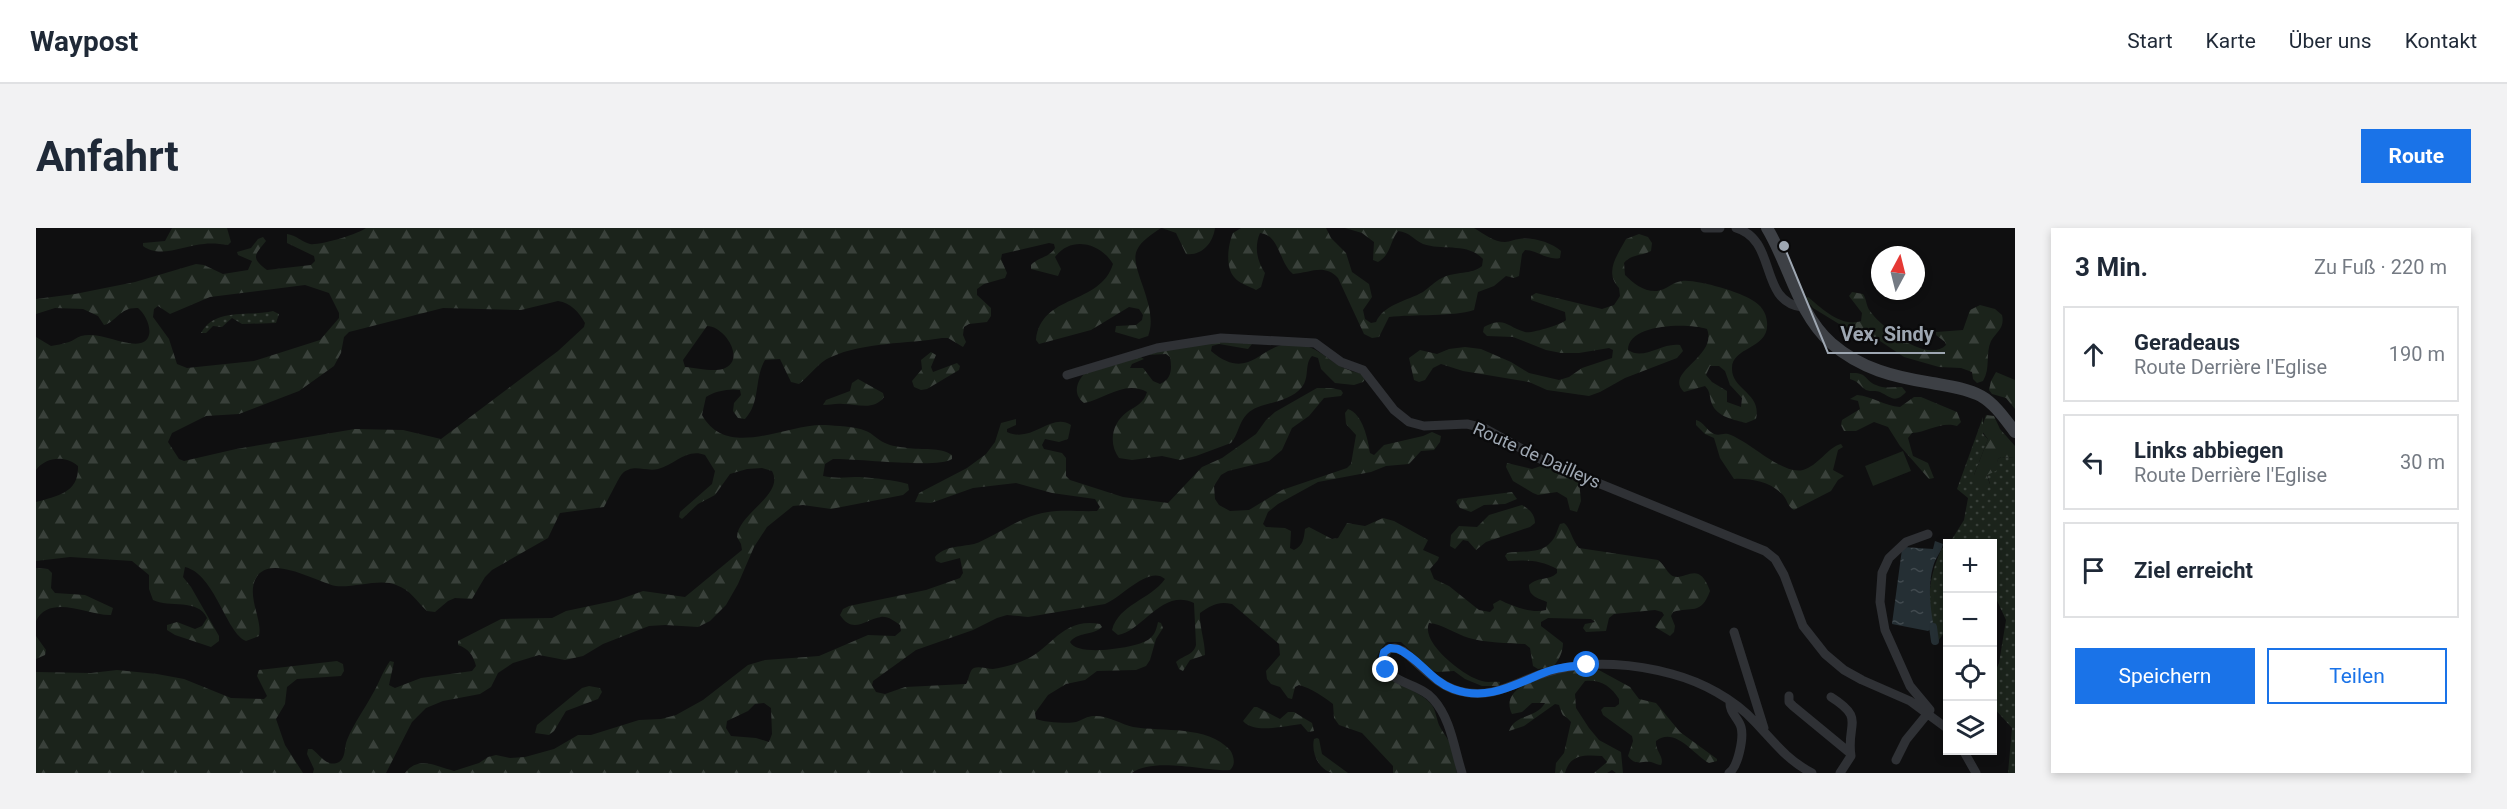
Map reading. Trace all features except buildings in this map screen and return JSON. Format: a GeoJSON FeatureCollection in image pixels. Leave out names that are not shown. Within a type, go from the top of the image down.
{"type":"FeatureCollection","features":[{"type":"Feature","properties":{"kind":"main road"},"geometry":{"type":"LineString","coordinates":[[1767,228],[1782,257],[1802,307],[1823,335],[1851,358],[1888,376],[1974,392],[1993,405],[2015,432]]}},
{"type":"Feature","properties":{"kind":"street"},"geometry":{"type":"LineString","coordinates":[[1705,228],[1720,228]]}},
{"type":"Feature","properties":{"kind":"street"},"geometry":{"type":"LineString","coordinates":[[1736,228],[1748,233],[1760,247],[1775,288],[1783,300],[1792,306],[1802,307]]}},
{"type":"Feature","properties":{"kind":"street","name":"Route de Dailleys"},"geometry":{"type":"LineString","coordinates":[[1067,375],[1157,348],[1221,338],[1315,344],[1341,362],[1363,369],[1394,410],[1409,422],[1424,426],[1467,424],[1484,428],[1550,464],[1765,550],[1784,575],[1801,623],[1826,654],[1854,676],[1905,698],[1943,726]]}},
{"type":"Feature","properties":{"kind":"street"},"geometry":{"type":"LineString","coordinates":[[1896,760],[1906,740],[1933,713],[1910,686],[1885,630],[1880,608],[1882,573],[1889,558],[1906,542],[1928,534]]}},
{"type":"Feature","properties":{"kind":"street"},"geometry":{"type":"LineString","coordinates":[[1734,632],[1749,677],[1758,716],[1763,723],[1763,730]]}},
{"type":"Feature","properties":{"kind":"street"},"geometry":{"type":"LineString","coordinates":[[1462,773],[1452,735],[1443,713],[1429,695],[1386,670],[1382,661],[1388,649],[1395,648],[1403,651],[1442,684],[1469,693],[1498,692],[1552,670],[1594,665],[1639,668],[1671,674],[1697,683],[1730,701],[1763,730],[1785,756],[1812,773]]}},
{"type":"Feature","properties":{"kind":"street"},"geometry":{"type":"LineString","coordinates":[[1789,696],[1789,702],[1793,706],[1846,752],[1851,753]]}},
{"type":"Feature","properties":{"kind":"street"},"geometry":{"type":"LineString","coordinates":[[1831,697],[1849,710],[1853,718],[1849,742],[1850,759],[1840,773]]}},
{"type":"Feature","properties":{"kind":"street"},"geometry":{"type":"LineString","coordinates":[[1729,773],[1737,764],[1742,734],[1740,723],[1730,710],[1730,701]]}},
{"type":"Feature","properties":{"kind":"street"},"geometry":{"type":"LineString","coordinates":[[1966,755],[1976,773]]}},
{"type":"Feature","properties":{"kind":"green space"},"geometry":{"type":"Polygon","coordinates":[[[172,228],[227,228],[231,242],[228,245],[204,244],[165,251],[150,250],[143,246],[143,243],[165,241],[172,228]]]}},
{"type":"Feature","properties":{"kind":"green space"},"geometry":{"type":"Polygon","coordinates":[[[366,228],[1161,228],[1141,244],[1135,257],[1150,313],[1151,325],[1148,336],[1139,339],[1115,332],[1116,326],[1136,325],[1142,320],[1143,315],[1139,309],[1129,307],[1091,330],[1039,344],[1036,340],[1040,325],[1048,314],[1096,287],[1106,277],[1113,264],[1108,257],[1094,247],[1077,244],[1062,250],[1055,257],[1061,269],[1058,276],[1031,269],[1034,262],[1050,254],[1055,248],[1054,244],[1049,243],[1002,254],[1001,259],[1007,273],[1005,278],[984,284],[977,289],[977,295],[991,308],[991,316],[987,322],[969,324],[964,327],[963,335],[966,342],[963,347],[948,338],[942,338],[857,349],[826,359],[799,384],[791,382],[780,359],[765,360],[759,374],[753,405],[745,419],[738,418],[733,411],[734,403],[741,395],[740,390],[723,390],[706,397],[702,415],[713,429],[727,436],[742,438],[810,426],[846,426],[871,433],[882,442],[893,446],[947,452],[952,455],[952,459],[944,462],[914,463],[833,459],[825,464],[823,476],[890,480],[908,484],[909,490],[903,495],[831,509],[793,506],[767,527],[754,547],[726,605],[710,621],[698,627],[649,626],[603,644],[583,656],[565,660],[539,655],[513,663],[498,673],[491,687],[480,694],[443,701],[426,708],[412,722],[386,773],[313,773],[314,769],[307,754],[308,749],[312,749],[331,763],[341,760],[350,734],[390,661],[394,662],[389,685],[395,688],[421,678],[472,671],[476,666],[473,659],[468,651],[458,645],[458,641],[501,619],[552,618],[566,611],[618,600],[643,591],[685,597],[742,550],[737,537],[739,528],[767,496],[774,480],[772,471],[762,468],[730,474],[715,495],[698,504],[682,519],[679,517],[680,512],[712,484],[715,471],[705,455],[698,453],[686,455],[658,469],[630,469],[622,474],[604,507],[560,513],[548,538],[492,570],[472,599],[455,598],[435,612],[427,611],[406,590],[390,583],[336,586],[294,571],[272,568],[263,571],[253,585],[260,630],[259,636],[246,641],[232,627],[204,580],[185,567],[183,577],[219,636],[219,641],[211,647],[167,630],[167,625],[177,622],[195,629],[202,626],[207,618],[197,608],[153,600],[149,589],[149,575],[132,561],[70,557],[36,561],[36,502],[59,495],[71,488],[75,482],[78,466],[67,460],[56,459],[45,462],[36,470],[36,337],[51,346],[88,335],[135,344],[146,340],[149,336],[149,326],[145,316],[138,308],[122,312],[104,325],[98,316],[83,309],[55,308],[36,314],[36,299],[135,282],[196,264],[204,265],[223,274],[248,270],[252,261],[238,255],[237,252],[251,248],[258,239],[263,237],[266,241],[257,253],[256,259],[267,270],[311,265],[315,261],[314,256],[287,243],[287,234],[314,244],[338,239],[366,228]],[[305,285],[210,297],[170,314],[158,306],[154,309],[153,317],[169,339],[177,364],[187,368],[254,361],[320,340],[339,318],[339,313],[329,293],[305,285]],[[558,301],[521,310],[443,308],[349,332],[344,337],[341,353],[334,366],[299,391],[239,414],[206,416],[172,433],[168,442],[179,459],[184,461],[236,449],[355,429],[403,430],[441,439],[558,351],[584,327],[585,323],[574,309],[558,301]],[[707,326],[683,360],[685,367],[719,370],[730,365],[733,352],[726,337],[707,326]]]}},
{"type":"Feature","properties":{"kind":"green space"},"geometry":{"type":"Polygon","coordinates":[[[1162,228],[1215,228],[1212,239],[1202,251],[1186,254],[1176,233],[1162,228]]]}},
{"type":"Feature","properties":{"kind":"green space"},"geometry":{"type":"Polygon","coordinates":[[[1241,228],[1326,228],[1331,238],[1346,253],[1352,272],[1369,284],[1372,297],[1363,310],[1365,319],[1371,323],[1376,322],[1390,307],[1423,292],[1439,279],[1478,269],[1482,266],[1483,259],[1470,250],[1423,244],[1409,234],[1398,231],[1388,252],[1378,262],[1373,260],[1374,242],[1362,233],[1345,228],[1474,228],[1497,241],[1535,240],[1552,245],[1561,251],[1560,258],[1556,259],[1525,250],[1522,254],[1519,276],[1514,278],[1506,276],[1494,286],[1478,292],[1474,310],[1455,314],[1389,317],[1379,337],[1372,338],[1364,334],[1338,278],[1333,273],[1317,270],[1293,274],[1288,269],[1276,244],[1267,235],[1260,233],[1257,243],[1258,259],[1265,273],[1261,287],[1256,290],[1236,279],[1229,267],[1229,249],[1233,233],[1241,228]]]}},
{"type":"Feature","properties":{"kind":"green space"},"geometry":{"type":"Polygon","coordinates":[[[1639,234],[1648,237],[1652,243],[1651,251],[1630,258],[1624,263],[1625,275],[1639,286],[1657,291],[1679,282],[1697,282],[1738,293],[1755,302],[1762,309],[1767,322],[1763,338],[1737,356],[1732,369],[1737,382],[1755,403],[1756,419],[1746,423],[1727,417],[1714,408],[1705,386],[1684,392],[1679,385],[1680,378],[1705,348],[1708,339],[1707,329],[1698,327],[1661,327],[1638,334],[1631,341],[1628,350],[1634,353],[1673,345],[1680,345],[1683,351],[1677,358],[1625,378],[1589,396],[1547,390],[1529,382],[1463,371],[1441,364],[1433,368],[1425,380],[1419,382],[1414,380],[1409,358],[1420,350],[1437,354],[1449,349],[1465,347],[1481,349],[1529,373],[1559,380],[1569,377],[1582,368],[1612,358],[1613,350],[1609,348],[1579,353],[1561,353],[1546,350],[1513,337],[1487,336],[1483,332],[1484,327],[1497,322],[1528,332],[1547,328],[1566,320],[1565,312],[1531,300],[1531,296],[1536,293],[1602,309],[1614,305],[1620,296],[1619,288],[1612,276],[1613,264],[1626,239],[1639,234]],[[1710,366],[1706,375],[1712,382],[1727,391],[1727,402],[1741,407],[1742,398],[1730,385],[1725,371],[1719,366],[1710,366]]]}},
{"type":"Feature","properties":{"kind":"green space"},"geometry":{"type":"Polygon","coordinates":[[[1852,292],[1863,294],[1870,311],[1894,334],[1917,347],[1928,350],[1938,350],[1946,345],[1936,335],[1936,332],[1963,330],[1970,310],[1980,305],[1995,309],[2002,315],[2002,323],[1989,346],[1987,371],[1983,381],[1977,383],[1973,379],[1972,372],[1961,368],[1939,367],[1904,357],[1868,333],[1844,327],[1813,308],[1805,298],[1808,297],[1839,319],[1847,322],[1861,321],[1862,313],[1849,296],[1852,292]]]}},
{"type":"Feature","properties":{"kind":"green space"},"geometry":{"type":"Polygon","coordinates":[[[273,311],[279,314],[276,323],[242,324],[232,318],[222,327],[213,326],[206,333],[201,333],[215,319],[224,316],[273,311]]]}},
{"type":"Feature","properties":{"kind":"green space"},"geometry":{"type":"Polygon","coordinates":[[[1197,339],[1252,344],[1248,349],[1219,344],[1212,346],[1211,351],[1224,360],[1236,364],[1246,363],[1281,345],[1301,345],[1314,349],[1347,370],[1364,375],[1366,378],[1363,382],[1354,385],[1335,383],[1321,369],[1318,358],[1312,356],[1302,387],[1289,397],[1252,410],[1242,421],[1231,443],[1180,460],[1162,456],[1132,460],[1119,458],[1113,440],[1115,427],[1127,412],[1142,402],[1147,392],[1131,388],[1123,389],[1084,403],[1077,393],[1081,378],[1084,374],[1139,356],[1144,359],[1132,364],[1130,368],[1143,368],[1153,381],[1160,384],[1167,379],[1170,373],[1170,357],[1166,354],[1148,355],[1197,339]]]}},
{"type":"Feature","properties":{"kind":"green space"},"geometry":{"type":"Polygon","coordinates":[[[931,352],[936,355],[931,367],[933,372],[957,363],[960,366],[959,370],[927,389],[921,390],[914,387],[912,381],[922,369],[921,360],[931,352]]]}},
{"type":"Feature","properties":{"kind":"green space"},"geometry":{"type":"Polygon","coordinates":[[[1996,372],[2015,380],[2015,409],[2006,398],[1992,394],[1989,390],[1996,372]]]}},
{"type":"Feature","properties":{"kind":"green space"},"geometry":{"type":"Polygon","coordinates":[[[1850,373],[1863,375],[1879,386],[1902,387],[1906,392],[1896,399],[1878,391],[1866,390],[1850,379],[1850,373]]]}},
{"type":"Feature","properties":{"kind":"green space"},"geometry":{"type":"Polygon","coordinates":[[[858,379],[883,393],[884,397],[875,404],[865,406],[823,405],[826,400],[850,391],[852,383],[858,379]]]}},
{"type":"Feature","properties":{"kind":"green space"},"geometry":{"type":"Polygon","coordinates":[[[1317,388],[1331,388],[1341,390],[1343,393],[1341,396],[1324,398],[1309,416],[1292,428],[1282,450],[1269,461],[1228,471],[1221,475],[1214,486],[1215,499],[1219,505],[1230,511],[1249,510],[1282,490],[1347,468],[1351,464],[1356,435],[1346,424],[1345,413],[1348,409],[1361,422],[1370,453],[1374,455],[1384,445],[1432,432],[1441,436],[1434,450],[1421,451],[1409,464],[1386,466],[1371,472],[1318,482],[1278,504],[1268,512],[1263,524],[1266,527],[1285,528],[1291,531],[1290,548],[1294,550],[1301,544],[1305,529],[1309,527],[1332,539],[1338,538],[1347,523],[1365,526],[1383,518],[1394,521],[1428,540],[1423,550],[1439,557],[1430,569],[1434,579],[1449,586],[1479,610],[1490,612],[1494,608],[1493,604],[1500,600],[1522,609],[1540,611],[1546,610],[1547,602],[1532,595],[1529,585],[1536,580],[1551,577],[1557,573],[1557,569],[1533,561],[1508,561],[1505,556],[1507,553],[1536,550],[1547,546],[1554,538],[1560,524],[1564,523],[1579,548],[1658,560],[1671,575],[1676,577],[1696,573],[1701,575],[1710,591],[1707,599],[1695,609],[1673,612],[1671,616],[1675,626],[1670,636],[1655,627],[1664,615],[1655,610],[1614,614],[1609,618],[1606,631],[1586,632],[1583,628],[1585,624],[1595,622],[1591,619],[1548,618],[1541,622],[1541,626],[1563,643],[1562,650],[1553,667],[1538,669],[1533,666],[1530,648],[1525,644],[1476,640],[1429,623],[1428,631],[1431,640],[1446,658],[1474,678],[1484,682],[1500,682],[1499,686],[1482,686],[1465,679],[1454,671],[1431,670],[1401,642],[1387,642],[1378,654],[1377,664],[1381,672],[1431,704],[1439,725],[1450,742],[1457,773],[1393,773],[1393,766],[1362,733],[1339,725],[1334,718],[1333,704],[1326,698],[1299,685],[1295,687],[1292,699],[1288,698],[1280,687],[1271,684],[1267,679],[1266,671],[1280,655],[1279,644],[1232,604],[1215,604],[1200,613],[1205,655],[1190,660],[1183,671],[1179,669],[1176,662],[1190,653],[1196,645],[1194,603],[1183,600],[1162,605],[1136,626],[1118,635],[1112,630],[1121,614],[1165,579],[1151,576],[1105,604],[1028,617],[1007,615],[997,618],[973,630],[916,650],[873,681],[872,685],[876,692],[885,694],[905,687],[966,684],[974,668],[993,669],[1020,662],[1031,657],[1075,625],[1100,624],[1102,627],[1070,642],[1075,647],[1106,650],[1146,641],[1151,638],[1158,622],[1163,628],[1156,639],[1146,666],[1136,670],[1097,671],[1085,680],[1066,684],[1048,695],[1035,713],[1036,719],[1068,723],[1098,716],[1133,727],[1197,733],[1220,742],[1230,750],[1234,760],[1230,770],[1168,765],[1142,768],[1132,773],[405,773],[422,763],[454,771],[496,755],[510,758],[525,757],[554,749],[578,735],[591,735],[639,720],[661,719],[676,715],[703,700],[748,665],[765,660],[819,656],[868,635],[895,636],[901,631],[900,625],[889,618],[875,618],[855,625],[845,621],[840,615],[843,609],[849,606],[926,590],[960,578],[963,573],[960,558],[941,563],[936,561],[935,557],[939,553],[948,549],[974,544],[1034,515],[1060,511],[1097,511],[1100,507],[1095,499],[1052,493],[1016,483],[973,488],[931,503],[915,502],[919,493],[967,468],[986,454],[995,442],[1001,423],[1016,419],[1016,425],[1007,429],[1007,432],[1016,435],[1033,432],[1056,422],[1071,425],[1068,439],[1059,442],[1045,439],[1042,445],[1044,449],[1062,453],[1066,458],[1066,476],[1070,480],[1123,497],[1168,503],[1202,467],[1222,458],[1256,434],[1275,412],[1317,388]],[[764,703],[755,704],[748,711],[727,721],[726,728],[731,736],[756,738],[769,742],[772,734],[771,708],[764,703]]]}},
{"type":"Feature","properties":{"kind":"green space"},"geometry":{"type":"Polygon","coordinates":[[[1857,395],[1900,407],[1914,397],[1921,397],[1957,412],[1961,422],[1957,426],[1940,426],[1912,433],[1908,438],[1913,456],[1928,463],[1934,478],[1929,479],[1900,446],[1888,427],[1874,422],[1856,431],[1844,431],[1841,425],[1842,420],[1860,409],[1858,401],[1850,399],[1857,395]]]}},
{"type":"Feature","properties":{"kind":"green space"},"geometry":{"type":"Polygon","coordinates":[[[1986,415],[1994,416],[2000,429],[2015,446],[2015,458],[2001,457],[1998,459],[1996,471],[1987,475],[1990,485],[1984,489],[1976,483],[1974,475],[1988,439],[1981,430],[1986,415]]]}},
{"type":"Feature","properties":{"kind":"green space"},"geometry":{"type":"Polygon","coordinates":[[[1983,417],[1983,434],[1988,439],[1974,475],[1990,484],[1987,474],[1996,466],[1998,459],[2001,457],[2015,458],[2015,773],[2008,773],[2012,728],[1997,711],[1997,668],[2006,620],[1997,601],[1997,539],[1952,539],[1964,520],[1968,498],[1957,489],[1983,417]]]}},
{"type":"Feature","properties":{"kind":"green space"},"geometry":{"type":"Polygon","coordinates":[[[1696,420],[1714,434],[1728,434],[1737,438],[1775,463],[1794,470],[1808,468],[1841,444],[1843,447],[1838,450],[1833,470],[1844,476],[1838,480],[1831,491],[1794,510],[1783,495],[1773,487],[1754,480],[1734,479],[1720,458],[1714,438],[1705,434],[1696,425],[1696,420]]]}},
{"type":"Feature","properties":{"kind":"green space"},"geometry":{"type":"Polygon","coordinates":[[[1903,451],[1911,471],[1873,486],[1865,466],[1903,451]]]}},
{"type":"Feature","properties":{"kind":"green space"},"geometry":{"type":"Polygon","coordinates":[[[1507,463],[1532,469],[1544,465],[1579,481],[1581,501],[1577,512],[1570,510],[1567,498],[1557,492],[1538,495],[1513,481],[1506,467],[1507,463]]]}},
{"type":"Feature","properties":{"kind":"green space"},"geometry":{"type":"Polygon","coordinates":[[[1512,492],[1517,499],[1505,504],[1484,505],[1471,512],[1460,508],[1456,502],[1458,499],[1512,492]]]}},
{"type":"Feature","properties":{"kind":"green space"},"geometry":{"type":"Polygon","coordinates":[[[1522,505],[1534,517],[1535,523],[1530,527],[1486,542],[1476,550],[1468,541],[1463,540],[1455,549],[1450,546],[1451,535],[1459,526],[1477,527],[1489,515],[1522,505]]]}},
{"type":"Feature","properties":{"kind":"green space"},"geometry":{"type":"Polygon","coordinates":[[[1943,547],[1943,634],[1938,641],[1929,607],[1931,581],[1943,547]]]}},
{"type":"Feature","properties":{"kind":"green space"},"geometry":{"type":"Polygon","coordinates":[[[36,568],[48,569],[52,573],[51,588],[55,593],[85,595],[113,608],[111,615],[60,607],[51,608],[42,613],[36,621],[36,568]]]}},
{"type":"Feature","properties":{"kind":"green space"},"geometry":{"type":"Polygon","coordinates":[[[36,636],[46,650],[45,655],[36,659],[36,636]]]}},
{"type":"Feature","properties":{"kind":"green space"},"geometry":{"type":"Polygon","coordinates":[[[337,661],[343,664],[344,671],[341,676],[297,679],[287,687],[285,704],[276,719],[285,745],[303,773],[36,773],[36,672],[91,673],[117,670],[157,674],[184,679],[231,698],[264,699],[267,696],[257,676],[259,670],[337,661]]]}},
{"type":"Feature","properties":{"kind":"green space"},"geometry":{"type":"Polygon","coordinates":[[[1597,669],[1630,687],[1639,699],[1656,703],[1680,732],[1717,761],[1709,763],[1677,739],[1663,737],[1656,741],[1662,759],[1661,765],[1633,761],[1628,756],[1633,741],[1632,736],[1603,715],[1601,710],[1604,707],[1615,707],[1619,704],[1619,699],[1605,684],[1585,681],[1575,694],[1576,708],[1599,740],[1621,752],[1623,773],[1616,773],[1612,770],[1607,773],[1594,773],[1607,762],[1602,756],[1590,756],[1574,759],[1565,773],[1555,773],[1556,763],[1564,753],[1571,722],[1563,715],[1559,705],[1555,704],[1524,726],[1509,731],[1516,722],[1537,711],[1545,703],[1532,703],[1522,712],[1512,714],[1510,702],[1515,692],[1525,684],[1540,678],[1572,671],[1597,669]]]}},
{"type":"Feature","properties":{"kind":"green space"},"geometry":{"type":"Polygon","coordinates":[[[589,686],[600,688],[602,692],[598,699],[566,711],[549,735],[535,733],[537,725],[582,688],[589,686]]]}},
{"type":"Feature","properties":{"kind":"green space"},"geometry":{"type":"Polygon","coordinates":[[[1254,707],[1280,719],[1288,712],[1294,712],[1312,723],[1314,731],[1308,732],[1301,724],[1270,728],[1248,725],[1243,721],[1254,707]]]}},
{"type":"Feature","properties":{"kind":"green space"},"geometry":{"type":"Polygon","coordinates":[[[1317,738],[1322,754],[1348,773],[1332,773],[1319,764],[1313,744],[1314,739],[1317,738]]]}},
{"type":"Feature","properties":{"kind":"water"},"geometry":{"type":"Polygon","coordinates":[[[1935,541],[1943,544],[1932,569],[1930,585],[1934,627],[1928,631],[1892,624],[1902,549],[1904,547],[1933,549],[1935,541]]]}},
{"type":"Feature","properties":{"kind":"waterway"},"geometry":{"type":"LineString","coordinates":[[1933,627],[1935,641]]}},
{"type":"Feature","properties":{"kind":"place","name":"Vex, Sindy"},"geometry":{"type":"Point","coordinates":[1784,246]}},
{"type":"Feature","properties":{"kind":"route"},"geometry":{"type":"LineString","coordinates":[[1386,670],[1382,661],[1384,652],[1390,648],[1398,649],[1445,686],[1458,691],[1484,694],[1502,691],[1552,670],[1587,665]]}}]}
